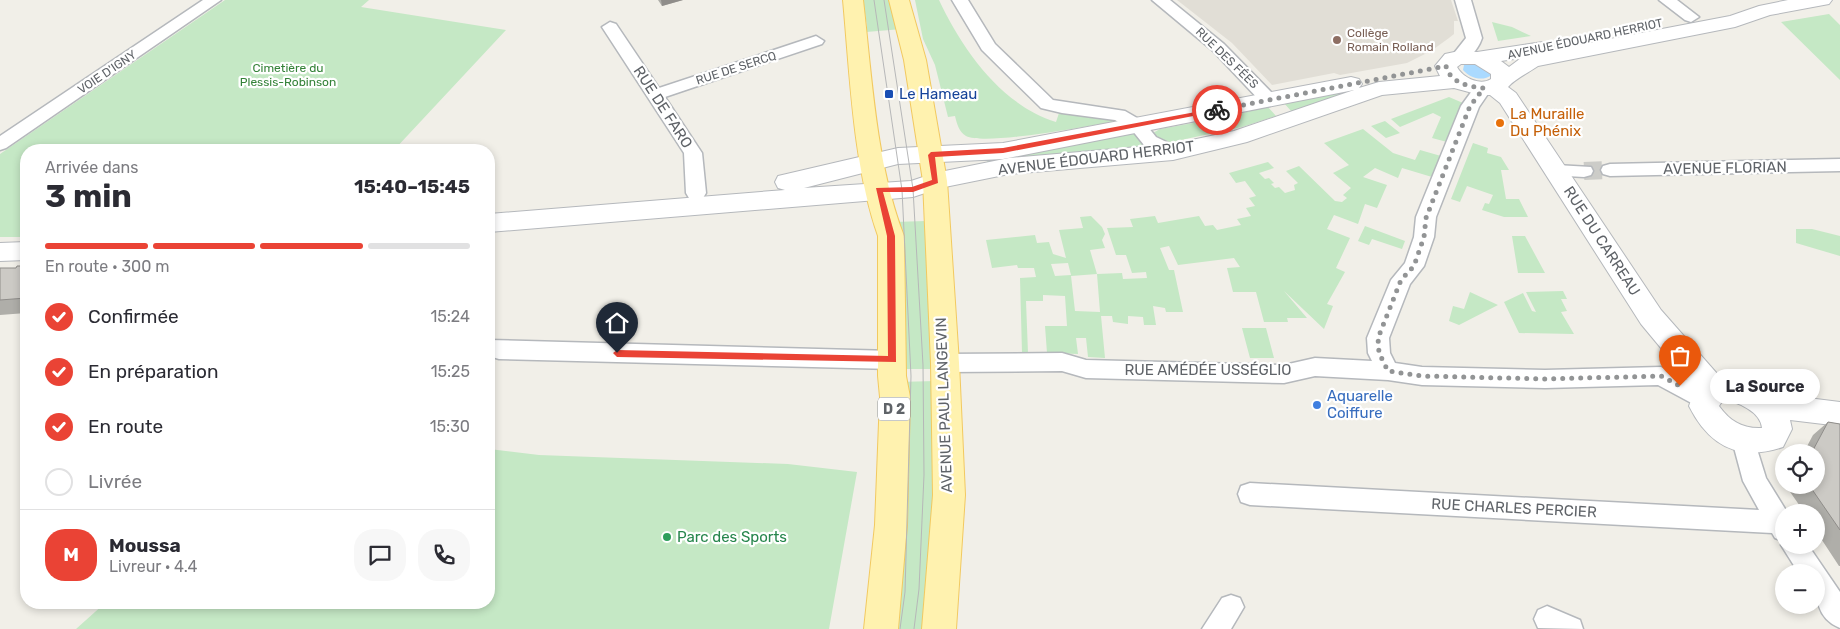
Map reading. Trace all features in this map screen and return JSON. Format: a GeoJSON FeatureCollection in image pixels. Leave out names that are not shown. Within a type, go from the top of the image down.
{"type":"FeatureCollection","features":[{"type":"Feature","properties":{"kind":"main road","name":"D 2"},"geometry":{"type":"LineString","coordinates":[[853,0],[868,135],[891,236],[895,397],[891,525],[881,629]]}},
{"type":"Feature","properties":{"kind":"main road","name":"AVENUE PAUL LANGEVIN"},"geometry":{"type":"LineString","coordinates":[[899,0],[915,60],[935,181],[936,235],[945,363],[949,495],[939,629]]}},
{"type":"Feature","properties":{"kind":"street","name":"VOIE D'IGNY"},"geometry":{"type":"LineString","coordinates":[[0,144],[213,0]]}},
{"type":"Feature","properties":{"kind":"street"},"geometry":{"type":"LineString","coordinates":[[960,0],[988,47],[1047,104],[1062,108],[1119,114],[1138,126],[1150,141],[1173,152]]}},
{"type":"Feature","properties":{"kind":"street","name":"RUE DES FÉES"},"geometry":{"type":"LineString","coordinates":[[1160,0],[1218,47],[1268,99]]}},
{"type":"Feature","properties":{"kind":"street"},"geometry":{"type":"LineString","coordinates":[[1388,371],[1379,353],[1378,338],[1401,280],[1414,266],[1424,237],[1426,218],[1470,106],[1494,84],[1460,66],[1474,38],[1464,0]]}},
{"type":"Feature","properties":{"kind":"street"},"geometry":{"type":"LineString","coordinates":[[1667,0],[1691,16]]}},
{"type":"Feature","properties":{"kind":"street","name":"AVENUE ÉDOUARD HERRIOT"},"geometry":{"type":"LineString","coordinates":[[931,155],[1003,151],[1268,99],[1460,66],[1691,16],[1775,0]]}},
{"type":"Feature","properties":{"kind":"street","name":"AVENUE ÉDOUARD HERRIOT"},"geometry":{"type":"LineString","coordinates":[[1494,84],[1531,61],[1735,21],[1766,10],[1822,0]]}},
{"type":"Feature","properties":{"kind":"street","name":"AVENUE ÉDOUARD HERRIOT"},"geometry":{"type":"LineString","coordinates":[[1629,41],[1643,33],[1696,22],[1691,16]]}},
{"type":"Feature","properties":{"kind":"street","name":"RUE DE FARO"},"geometry":{"type":"LineString","coordinates":[[610,27],[693,153],[696,193]]}},
{"type":"Feature","properties":{"kind":"street","name":"RUE DE SERCQ"},"geometry":{"type":"LineString","coordinates":[[655,94],[816,41]]}},
{"type":"Feature","properties":{"kind":"street","name":"RUE DU CARREAU"},"geometry":{"type":"LineString","coordinates":[[1460,66],[1494,65],[1494,84],[1508,98],[1656,324],[1710,394]]}},
{"type":"Feature","properties":{"kind":"street","name":"AVENUE ÉDOUARD HERRIOT"},"geometry":{"type":"LineString","coordinates":[[935,181],[1009,166],[1173,152],[1239,137],[1379,89],[1460,66]]}},
{"type":"Feature","properties":{"kind":"street"},"geometry":{"type":"LineString","coordinates":[[495,222],[594,214],[877,176],[898,156],[931,155]]}},
{"type":"Feature","properties":{"kind":"street","name":"AVENUE FLORIAN"},"geometry":{"type":"LineString","coordinates":[[1610,170],[1840,165]]}},
{"type":"Feature","properties":{"kind":"street"},"geometry":{"type":"LineString","coordinates":[[1556,171],[1584,171]]}},
{"type":"Feature","properties":{"kind":"street"},"geometry":{"type":"LineString","coordinates":[[495,221],[803,180],[877,176],[913,189],[935,181]]}},
{"type":"Feature","properties":{"kind":"street"},"geometry":{"type":"LineString","coordinates":[[594,214],[610,210],[675,203],[696,193]]}},
{"type":"Feature","properties":{"kind":"street"},"geometry":{"type":"LineString","coordinates":[[0,252],[20,251]]}},
{"type":"Feature","properties":{"kind":"street"},"geometry":{"type":"LineString","coordinates":[[495,349],[508,351],[893,360]]}},
{"type":"Feature","properties":{"kind":"street","name":"RUE AMÉDÉE USSÉGLIO"},"geometry":{"type":"LineString","coordinates":[[945,363],[1062,362],[1086,369],[1274,373],[1315,367],[1388,371],[1422,376],[1545,379],[1661,376],[1710,394]]}},
{"type":"Feature","properties":{"kind":"street"},"geometry":{"type":"LineString","coordinates":[[1723,388],[1744,392],[1763,404],[1776,419],[1776,433],[1772,438],[1765,441],[1744,440],[1733,436],[1713,422],[1707,413],[1710,394],[1723,388]]}},
{"type":"Feature","properties":{"kind":"street"},"geometry":{"type":"LineString","coordinates":[[1763,404],[1840,414]]}},
{"type":"Feature","properties":{"kind":"street"},"geometry":{"type":"LineString","coordinates":[[1744,440],[1755,482],[1775,516]]}},
{"type":"Feature","properties":{"kind":"street","name":"RUE CHARLES PERCIER"},"geometry":{"type":"LineString","coordinates":[[1250,494],[1775,526]]}},
{"type":"Feature","properties":{"kind":"street"},"geometry":{"type":"LineString","coordinates":[[1825,580],[1840,584]]}},
{"type":"Feature","properties":{"kind":"street"},"geometry":{"type":"LineString","coordinates":[[1825,592],[1840,615]]}},
{"type":"Feature","properties":{"kind":"street"},"geometry":{"type":"LineString","coordinates":[[1215,629],[1231,607]]}},
{"type":"Feature","properties":{"kind":"shaded area","name":"Collège Romain Rolland"},"geometry":{"type":"Polygon","coordinates":[[[1177,0],[1451,0],[1458,21],[1454,21],[1454,34],[1431,51],[1407,63],[1340,75],[1334,73],[1272,85],[1232,43],[1177,0]]]}},
{"type":"Feature","properties":{"kind":"green space","name":"Cimetière du Plessis-Robinson"},"geometry":{"type":"Polygon","coordinates":[[[225,0],[369,0],[361,7],[506,30],[400,144],[20,144],[20,237],[0,237],[0,154],[225,0]]]}},
{"type":"Feature","properties":{"kind":"green space"},"geometry":{"type":"Polygon","coordinates":[[[863,0],[895,0],[902,29],[866,32],[867,26],[863,0]]]}},
{"type":"Feature","properties":{"kind":"green space"},"geometry":{"type":"Polygon","coordinates":[[[915,0],[939,0],[948,19],[972,56],[1001,89],[1018,103],[1036,114],[1056,122],[1059,113],[1106,116],[1113,122],[994,139],[966,136],[960,130],[955,116],[948,117],[935,65],[923,39],[915,0]]]}},
{"type":"Feature","properties":{"kind":"green space"},"geometry":{"type":"Polygon","coordinates":[[[1829,14],[1840,25],[1840,80],[1781,22],[1829,14]]]}},
{"type":"Feature","properties":{"kind":"green space"},"geometry":{"type":"Polygon","coordinates":[[[1492,22],[1512,27],[1531,36],[1498,41],[1492,22]]]}},
{"type":"Feature","properties":{"kind":"green space"},"geometry":{"type":"Polygon","coordinates":[[[1348,90],[1352,91],[1292,112],[1283,102],[1348,90]]]}},
{"type":"Feature","properties":{"kind":"green space"},"geometry":{"type":"Polygon","coordinates":[[[1449,97],[1463,103],[1447,142],[1432,138],[1441,117],[1433,113],[1400,127],[1391,119],[1449,97]]]}},
{"type":"Feature","properties":{"kind":"green space"},"geometry":{"type":"Polygon","coordinates":[[[1267,106],[1276,116],[1242,127],[1167,143],[1156,139],[1153,133],[1160,129],[1232,116],[1267,106]]]}},
{"type":"Feature","properties":{"kind":"green space"},"geometry":{"type":"Polygon","coordinates":[[[1385,121],[1400,133],[1386,138],[1371,126],[1385,121]]]}},
{"type":"Feature","properties":{"kind":"green space"},"geometry":{"type":"Polygon","coordinates":[[[1363,129],[1393,153],[1415,160],[1420,150],[1441,156],[1432,177],[1402,168],[1398,178],[1375,168],[1363,177],[1387,185],[1377,208],[1365,204],[1358,224],[1334,215],[1327,229],[1350,238],[1336,268],[1345,272],[1327,304],[1333,306],[1324,329],[1284,291],[1307,318],[1287,318],[1288,322],[1264,322],[1256,292],[1233,292],[1227,268],[1240,267],[1234,258],[1178,265],[1169,246],[1160,248],[1169,270],[1174,270],[1183,312],[1166,312],[1165,308],[1153,306],[1156,325],[1144,325],[1143,317],[1128,316],[1128,324],[1113,322],[1112,316],[1101,316],[1105,358],[1088,357],[1086,338],[1076,338],[1078,354],[1047,353],[1045,326],[1067,326],[1065,296],[1043,295],[1043,301],[1026,301],[1028,353],[1022,353],[1020,278],[1036,277],[1034,268],[1018,268],[1017,265],[992,268],[986,240],[1035,235],[1037,243],[1049,242],[1053,254],[1066,258],[1059,230],[1083,228],[1080,217],[1091,216],[1102,227],[1105,234],[1102,240],[1105,248],[1090,250],[1097,274],[1122,273],[1123,279],[1147,278],[1146,272],[1132,273],[1126,255],[1116,255],[1107,228],[1133,227],[1130,219],[1155,216],[1158,223],[1199,216],[1205,226],[1213,225],[1217,230],[1241,225],[1237,219],[1251,216],[1246,208],[1255,206],[1249,198],[1256,196],[1245,181],[1236,183],[1229,173],[1268,162],[1274,168],[1259,173],[1265,179],[1269,178],[1274,183],[1271,184],[1275,188],[1279,187],[1285,193],[1295,190],[1294,185],[1298,183],[1286,171],[1299,166],[1335,201],[1342,202],[1347,198],[1343,195],[1351,188],[1333,173],[1349,165],[1324,143],[1363,129]],[[1068,263],[1051,264],[1055,276],[1071,275],[1068,263]],[[1097,274],[1071,276],[1075,311],[1100,312],[1097,274]]]}},
{"type":"Feature","properties":{"kind":"green space"},"geometry":{"type":"Polygon","coordinates":[[[1133,132],[1146,146],[988,164],[986,158],[1133,132]]]}},
{"type":"Feature","properties":{"kind":"green space"},"geometry":{"type":"Polygon","coordinates":[[[1473,143],[1488,148],[1487,153],[1501,157],[1509,170],[1501,170],[1506,199],[1519,199],[1528,217],[1504,217],[1482,210],[1485,203],[1489,204],[1493,195],[1467,186],[1460,202],[1451,199],[1473,143]]]}},
{"type":"Feature","properties":{"kind":"green space"},"geometry":{"type":"Polygon","coordinates":[[[926,221],[936,369],[898,369],[892,222],[926,221]]]}},
{"type":"Feature","properties":{"kind":"green space"},"geometry":{"type":"Polygon","coordinates":[[[1365,226],[1405,241],[1402,249],[1372,239],[1369,245],[1358,241],[1365,226]]]}},
{"type":"Feature","properties":{"kind":"green space"},"geometry":{"type":"Polygon","coordinates":[[[1796,229],[1812,229],[1840,236],[1840,256],[1796,243],[1796,229]]]}},
{"type":"Feature","properties":{"kind":"green space"},"geometry":{"type":"Polygon","coordinates":[[[1512,236],[1525,236],[1545,273],[1518,273],[1512,236]]]}},
{"type":"Feature","properties":{"kind":"green space"},"geometry":{"type":"Polygon","coordinates":[[[1563,291],[1567,299],[1561,299],[1567,311],[1561,312],[1574,334],[1519,333],[1504,302],[1523,293],[1532,311],[1536,312],[1526,292],[1563,291]]]}},
{"type":"Feature","properties":{"kind":"green space"},"geometry":{"type":"Polygon","coordinates":[[[1470,292],[1498,305],[1459,325],[1449,321],[1453,306],[1464,309],[1470,292]]]}},
{"type":"Feature","properties":{"kind":"green space"},"geometry":{"type":"Polygon","coordinates":[[[1242,328],[1266,328],[1274,358],[1250,358],[1242,328]]]}},
{"type":"Feature","properties":{"kind":"green space"},"geometry":{"type":"Polygon","coordinates":[[[936,381],[930,629],[888,629],[897,382],[936,381]]]}},
{"type":"Feature","properties":{"kind":"green space","name":"Parc des Sports"},"geometry":{"type":"Polygon","coordinates":[[[495,450],[539,455],[788,464],[857,472],[829,629],[76,629],[98,609],[495,609],[495,450]]]}},
{"type":"Feature","properties":{"kind":"water"},"geometry":{"type":"Polygon","coordinates":[[[1476,63],[1491,70],[1492,75],[1480,79],[1469,75],[1463,70],[1464,65],[1476,63]]]}},
{"type":"Feature","properties":{"kind":"building"},"geometry":{"type":"Polygon","coordinates":[[[20,266],[20,298],[0,300],[0,268],[16,268],[20,266]]]}},
{"type":"Feature","properties":{"kind":"building"},"geometry":{"type":"Polygon","coordinates":[[[1828,422],[1840,424],[1840,530],[1825,508],[1825,504],[1822,504],[1815,494],[1825,494],[1825,444],[1816,444],[1828,422]]]}},
{"type":"Feature","properties":{"kind":"tunnel"},"geometry":{"type":"LineString","coordinates":[[1584,171],[1610,170]]}},
{"type":"Feature","properties":{"kind":"tram line"},"geometry":{"type":"LineString","coordinates":[[874,0],[902,190],[911,376],[905,592],[900,629]]}},
{"type":"Feature","properties":{"kind":"tram line"},"geometry":{"type":"LineString","coordinates":[[884,0],[913,189],[923,365],[924,475],[919,589],[914,629]]}},
{"type":"Feature","properties":{"kind":"way so far"},"geometry":{"type":"LineString","coordinates":[[1217,110],[1446,66],[1451,76],[1458,81],[1474,88],[1484,88],[1470,106],[1426,218],[1424,237],[1414,266],[1401,280],[1378,338],[1379,353],[1388,371],[1422,376],[1545,379],[1661,376],[1680,386]]}},
{"type":"Feature","properties":{"kind":"place","name":"Collège Romain Rolland"},"geometry":{"type":"Point","coordinates":[1337,40]}},
{"type":"Feature","properties":{"kind":"place","name":"Le Hameau"},"geometry":{"type":"Point","coordinates":[889,94]}},
{"type":"Feature","properties":{"kind":"place","name":"La Muraille Du Phénix"},"geometry":{"type":"Point","coordinates":[1500,123]}},
{"type":"Feature","properties":{"kind":"place","name":"La Source"},"geometry":{"type":"Point","coordinates":[1680,386]}},
{"type":"Feature","properties":{"kind":"place","name":"Aquarelle Coiffure"},"geometry":{"type":"Point","coordinates":[1317,405]}},
{"type":"Feature","properties":{"kind":"place","name":"Parc des Sports"},"geometry":{"type":"Point","coordinates":[667,537]}},
{"type":"Feature","properties":{"kind":"route"},"geometry":{"type":"LineString","coordinates":[[617,353],[893,360],[891,236],[884,217],[879,190],[913,189],[935,181],[931,155],[1003,151],[1217,110]]}}]}
